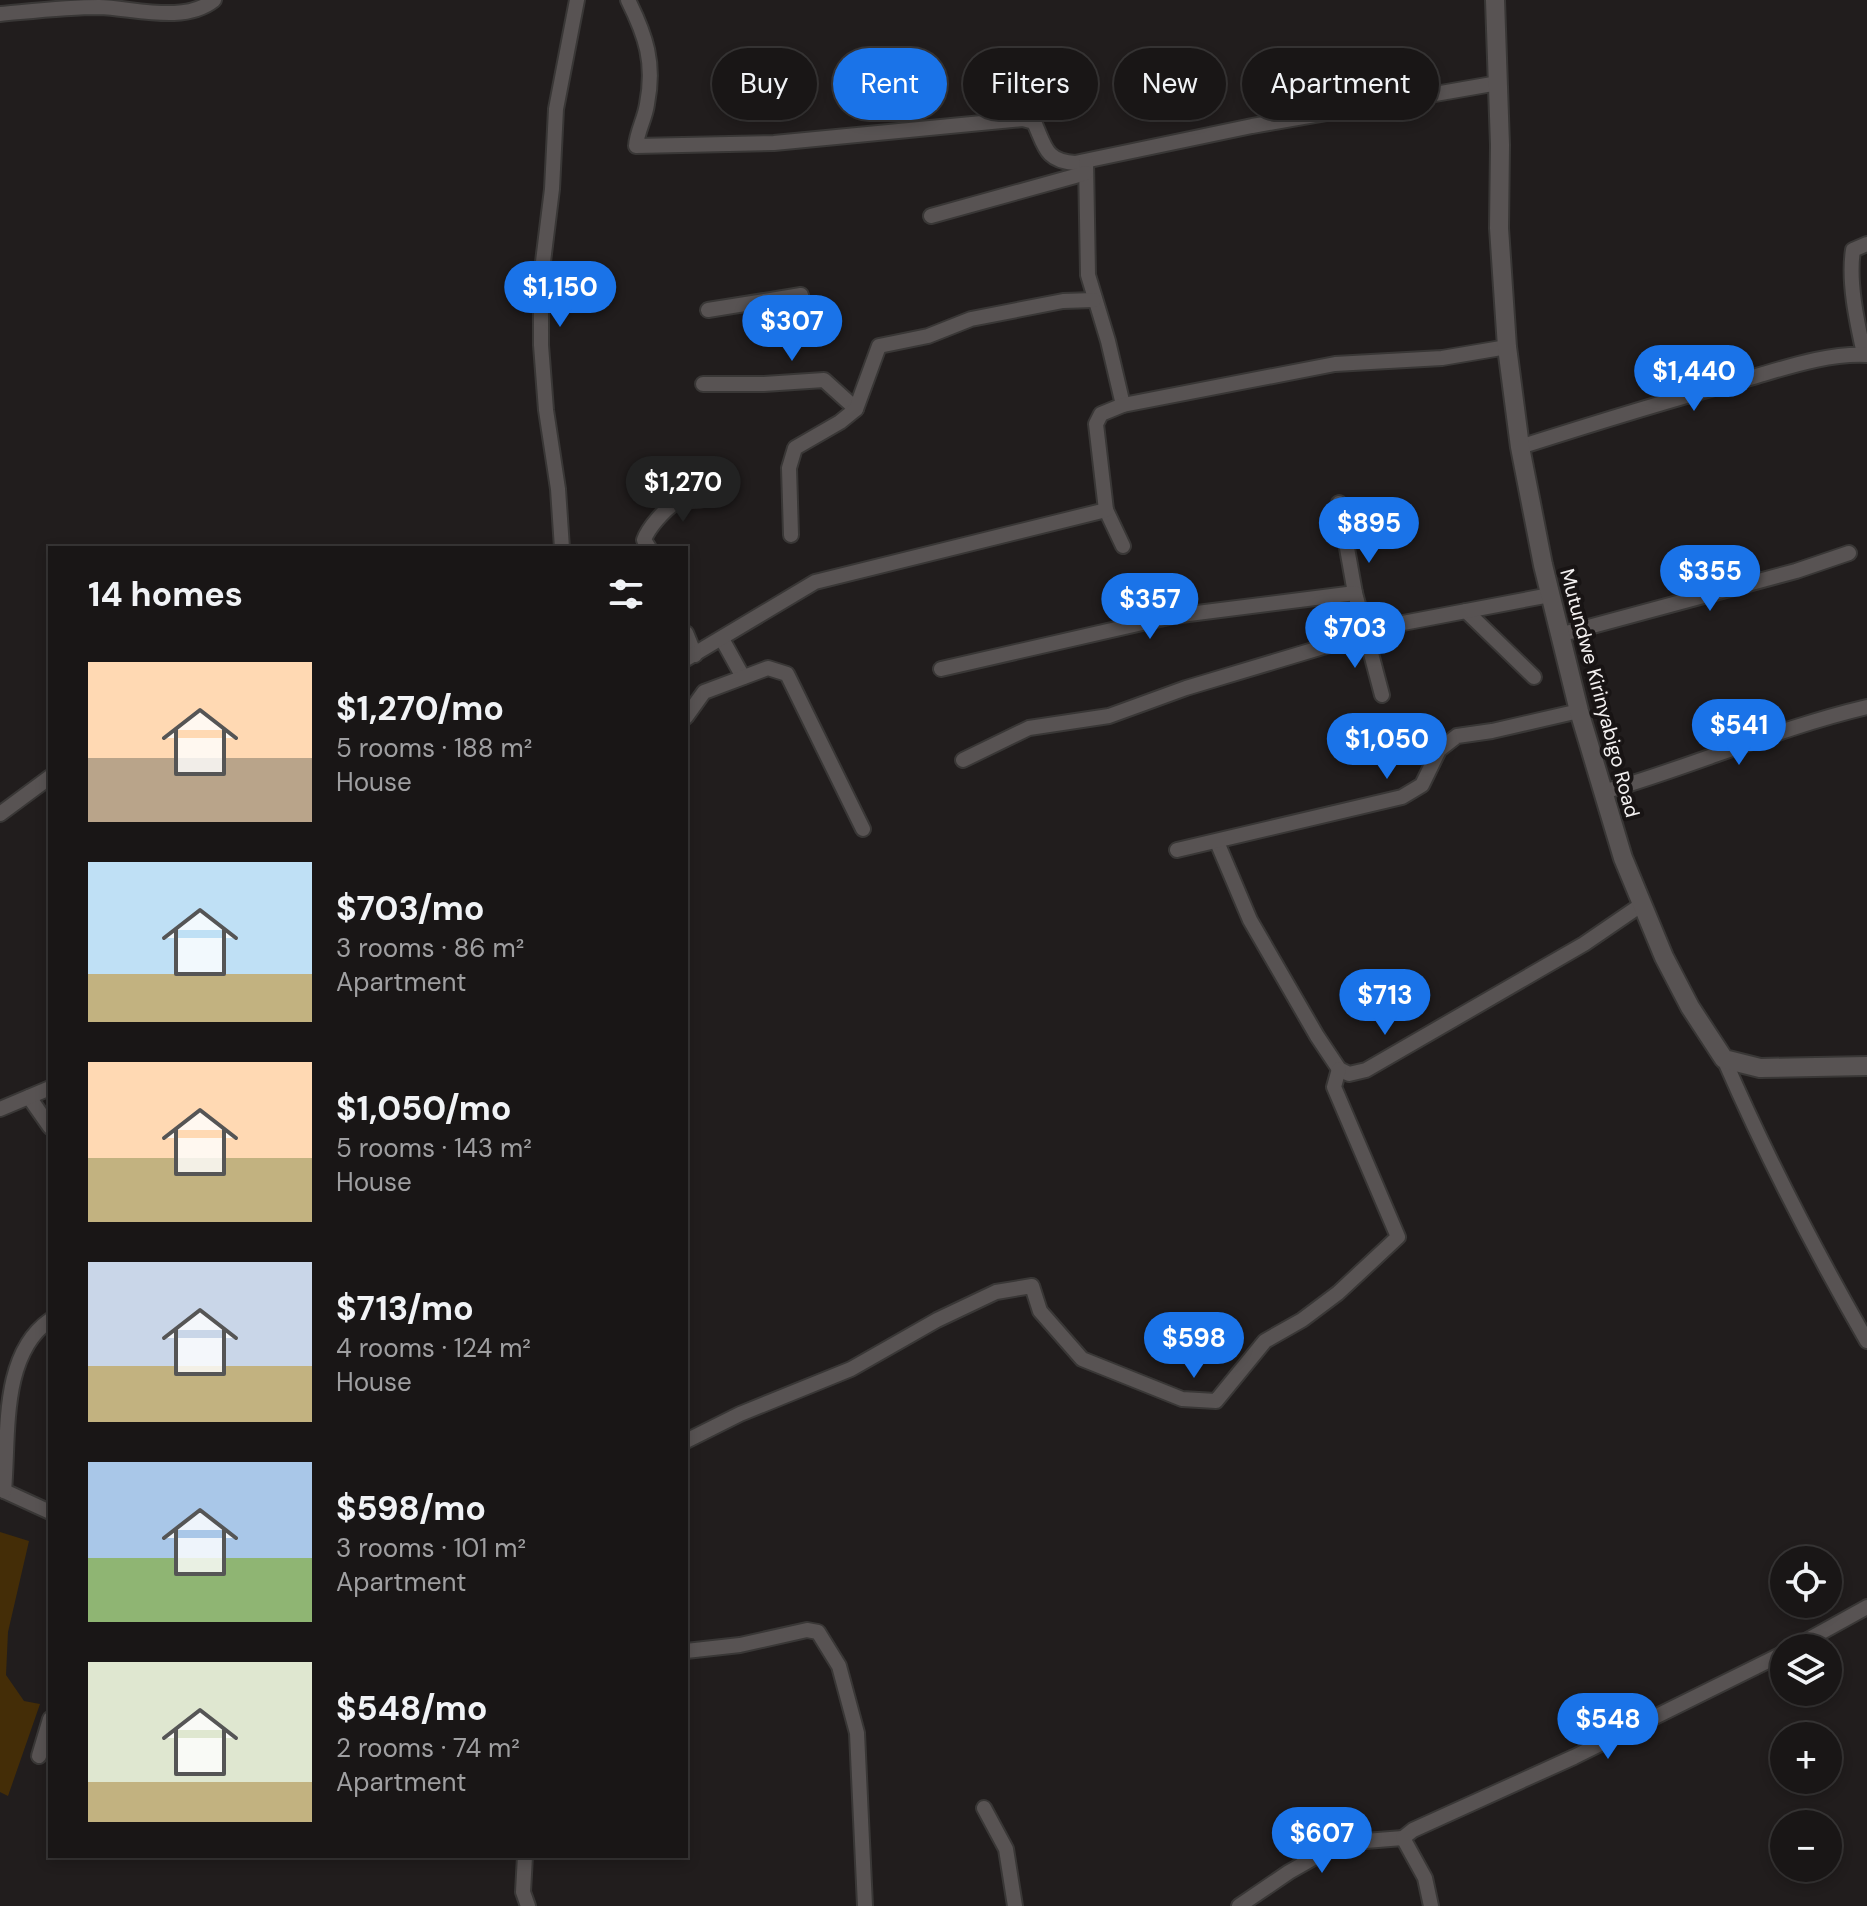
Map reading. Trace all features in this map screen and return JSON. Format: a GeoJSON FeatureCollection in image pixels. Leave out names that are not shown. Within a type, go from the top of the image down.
{"type":"FeatureCollection","features":[{"type":"Feature","properties":{"kind":"street"},"geometry":{"type":"LineString","coordinates":[[0,14],[98,7],[158,12],[192,11],[214,0]]}},
{"type":"Feature","properties":{"kind":"street"},"geometry":{"type":"LineString","coordinates":[[562,546],[558,489],[546,410],[541,345],[541,278],[552,189],[556,109],[577,0]]}},
{"type":"Feature","properties":{"kind":"street"},"geometry":{"type":"LineString","coordinates":[[628,0],[650,51],[647,106],[637,130],[636,146],[774,143],[1023,119],[1034,122],[1050,156],[1060,162],[1086,168]]}},
{"type":"Feature","properties":{"kind":"street","name":"Mutundwe Kirinyabigo Road"},"geometry":{"type":"LineString","coordinates":[[1495,0],[1499,228],[1507,347],[1520,447],[1550,595],[1579,711],[1623,858],[1641,905],[1690,1007],[1724,1059],[1808,1239],[1867,1341]]}},
{"type":"Feature","properties":{"kind":"street"},"geometry":{"type":"LineString","coordinates":[[931,216],[1086,168],[1252,126],[1498,83]]}},
{"type":"Feature","properties":{"kind":"street"},"geometry":{"type":"LineString","coordinates":[[1086,168],[1088,275],[1123,405]]}},
{"type":"Feature","properties":{"kind":"street"},"geometry":{"type":"LineString","coordinates":[[1520,447],[1800,364],[1866,354],[1856,309],[1852,258],[1853,250],[1867,244]]}},
{"type":"Feature","properties":{"kind":"street"},"geometry":{"type":"LineString","coordinates":[[708,310],[801,295]]}},
{"type":"Feature","properties":{"kind":"street"},"geometry":{"type":"LineString","coordinates":[[791,535],[789,468],[795,448],[856,409],[879,346],[928,336],[983,316],[1063,301],[1094,300]]}},
{"type":"Feature","properties":{"kind":"street"},"geometry":{"type":"LineString","coordinates":[[1123,546],[1106,510],[1096,424],[1101,414],[1123,405],[1335,364],[1442,358],[1507,347]]}},
{"type":"Feature","properties":{"kind":"street"},"geometry":{"type":"LineString","coordinates":[[703,384],[824,380],[856,409]]}},
{"type":"Feature","properties":{"kind":"street"},"geometry":{"type":"LineString","coordinates":[[648,546],[644,540],[647,530],[675,503],[703,499]]}},
{"type":"Feature","properties":{"kind":"street"},"geometry":{"type":"LineString","coordinates":[[1339,503],[1364,634],[1382,695]]}},
{"type":"Feature","properties":{"kind":"street"},"geometry":{"type":"LineString","coordinates":[[690,657],[815,582],[1106,510]]}},
{"type":"Feature","properties":{"kind":"street"},"geometry":{"type":"LineString","coordinates":[[1559,635],[1796,571],[1849,553]]}},
{"type":"Feature","properties":{"kind":"street"},"geometry":{"type":"LineString","coordinates":[[941,669],[1173,616],[1355,593]]}},
{"type":"Feature","properties":{"kind":"street"},"geometry":{"type":"LineString","coordinates":[[963,760],[1029,728],[1109,716],[1186,688],[1403,623],[1550,595]]}},
{"type":"Feature","properties":{"kind":"street"},"geometry":{"type":"LineString","coordinates":[[1466,611],[1534,677]]}},
{"type":"Feature","properties":{"kind":"street"},"geometry":{"type":"LineString","coordinates":[[722,639],[743,677]]}},
{"type":"Feature","properties":{"kind":"street"},"geometry":{"type":"LineString","coordinates":[[688,714],[704,692],[768,668],[787,674],[863,829]]}},
{"type":"Feature","properties":{"kind":"street"},"geometry":{"type":"LineString","coordinates":[[1603,792],[1658,777],[1811,720],[1867,707]]}},
{"type":"Feature","properties":{"kind":"street"},"geometry":{"type":"LineString","coordinates":[[1177,850],[1402,797],[1422,785],[1439,750],[1457,736],[1579,711]]}},
{"type":"Feature","properties":{"kind":"street"},"geometry":{"type":"LineString","coordinates":[[0,814],[48,778]]}},
{"type":"Feature","properties":{"kind":"street"},"geometry":{"type":"LineString","coordinates":[[1217,842],[1250,920],[1317,1036],[1339,1069],[1349,1074],[1366,1070],[1584,944],[1641,905]]}},
{"type":"Feature","properties":{"kind":"street"},"geometry":{"type":"LineString","coordinates":[[1724,1059],[1760,1068],[1867,1066]]}},
{"type":"Feature","properties":{"kind":"street"},"geometry":{"type":"LineString","coordinates":[[688,1440],[740,1414],[851,1369],[937,1320],[996,1292],[1032,1286],[1040,1311],[1082,1359],[1182,1399],[1216,1401],[1265,1341],[1302,1320],[1338,1293],[1398,1237],[1334,1087],[1339,1069]]}},
{"type":"Feature","properties":{"kind":"street"},"geometry":{"type":"LineString","coordinates":[[0,1109],[48,1089]]}},
{"type":"Feature","properties":{"kind":"street"},"geometry":{"type":"LineString","coordinates":[[29,1097],[48,1124]]}},
{"type":"Feature","properties":{"kind":"street"},"geometry":{"type":"LineString","coordinates":[[48,1321],[35,1330],[22,1351],[13,1377],[8,1409],[8,1455],[2,1490],[48,1511]]}},
{"type":"Feature","properties":{"kind":"street"},"geometry":{"type":"LineString","coordinates":[[1818,1634],[1867,1607]]}},
{"type":"Feature","properties":{"kind":"street"},"geometry":{"type":"LineString","coordinates":[[688,1651],[740,1645],[807,1630],[818,1632],[828,1645],[839,1666],[857,1733],[865,1906]]}},
{"type":"Feature","properties":{"kind":"street"},"geometry":{"type":"LineString","coordinates":[[1239,1906],[1340,1843],[1403,1838],[1413,1830],[1574,1757],[1770,1660]]}},
{"type":"Feature","properties":{"kind":"street"},"geometry":{"type":"LineString","coordinates":[[39,1756],[48,1726]]}},
{"type":"Feature","properties":{"kind":"street"},"geometry":{"type":"LineString","coordinates":[[984,1808],[1006,1849],[1015,1906]]}},
{"type":"Feature","properties":{"kind":"street"},"geometry":{"type":"LineString","coordinates":[[1403,1838],[1425,1878],[1431,1906]]}},
{"type":"Feature","properties":{"kind":"street"},"geometry":{"type":"LineString","coordinates":[[525,1858],[523,1892],[528,1906]]}},
{"type":"Feature","properties":{"kind":"shaded area"},"geometry":{"type":"Polygon","coordinates":[[[0,1532],[29,1541],[8,1632],[6,1675],[24,1701],[40,1704],[8,1796],[0,1792],[0,1532]]]}}]}
